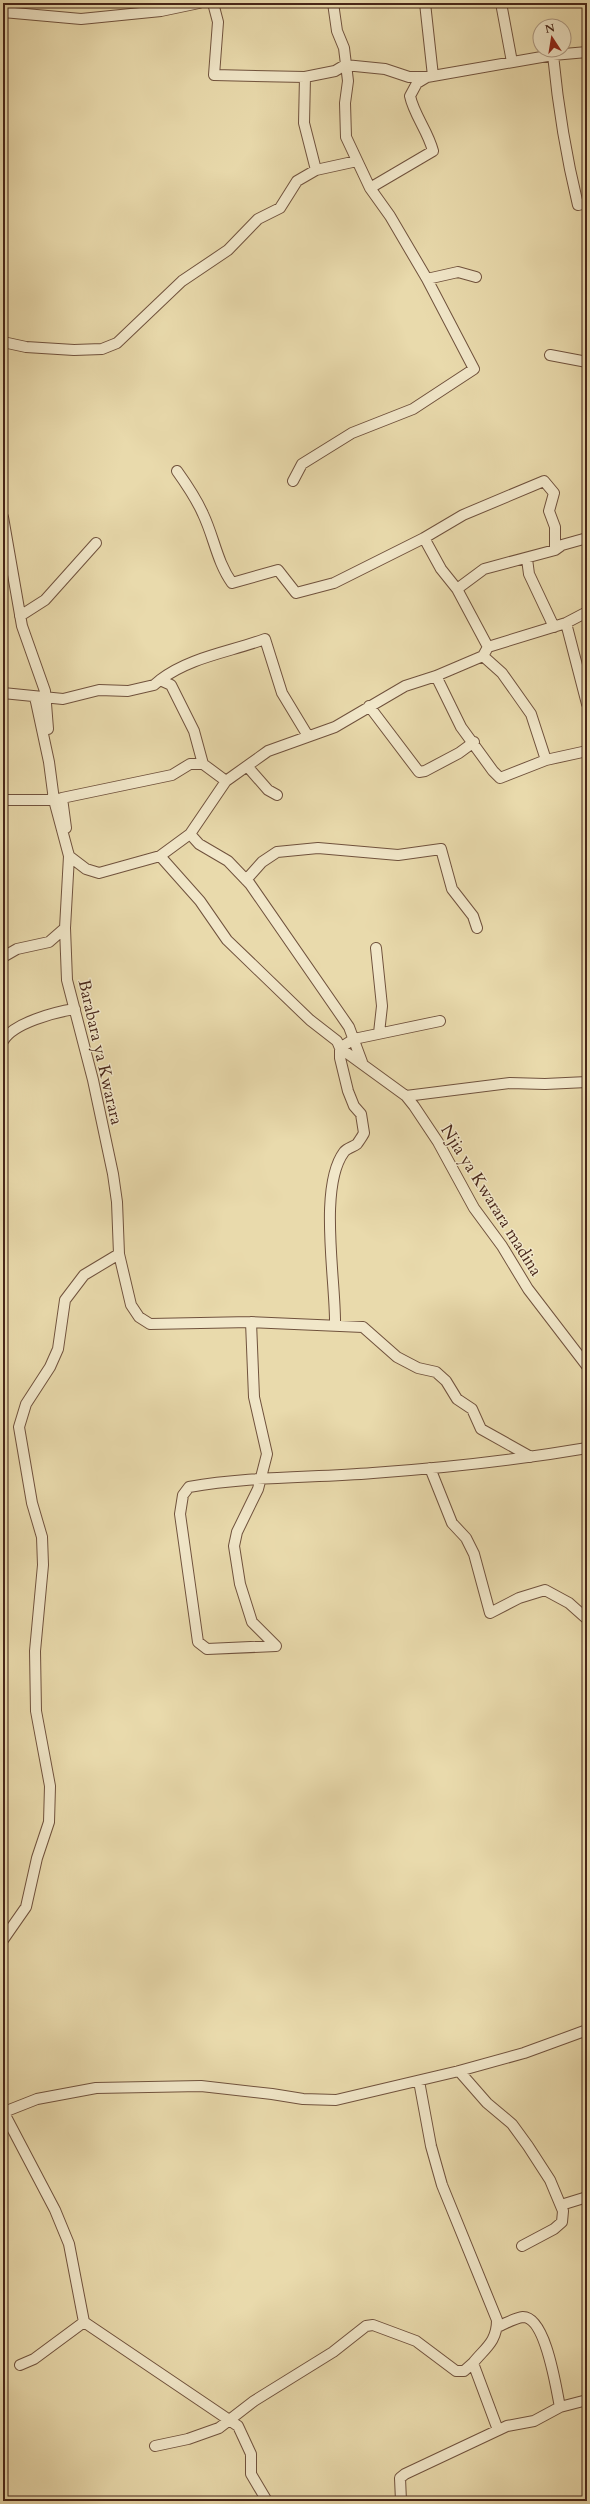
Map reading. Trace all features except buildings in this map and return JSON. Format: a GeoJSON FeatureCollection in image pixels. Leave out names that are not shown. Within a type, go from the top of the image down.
{"type":"FeatureCollection","features":[{"type":"Feature","properties":{"kind":"street"},"geometry":{"type":"LineString","coordinates":[[26,3],[26,14]]}},
{"type":"Feature","properties":{"kind":"street"},"geometry":{"type":"LineString","coordinates":[[3,12],[82,19],[161,11],[199,3]]}},
{"type":"Feature","properties":{"kind":"street"},"geometry":{"type":"LineString","coordinates":[[213,3],[218,22],[214,75],[305,77],[335,71],[345,65],[384,69],[409,77],[430,77],[535,58]]}},
{"type":"Feature","properties":{"kind":"street"},"geometry":{"type":"LineString","coordinates":[[294,481],[302,464],[352,433],[413,409],[474,369],[427,279],[390,216],[370,188],[346,137],[345,103],[348,80],[344,48],[337,30],[333,3]]}},
{"type":"Feature","properties":{"kind":"street"},"geometry":{"type":"LineString","coordinates":[[425,3],[430,77]]}},
{"type":"Feature","properties":{"kind":"street"},"geometry":{"type":"LineString","coordinates":[[501,3],[512,62]]}},
{"type":"Feature","properties":{"kind":"street"},"geometry":{"type":"LineString","coordinates":[[572,53],[587,52]]}},
{"type":"Feature","properties":{"kind":"street"},"geometry":{"type":"LineString","coordinates":[[553,58],[558,107],[572,184],[578,205],[587,203]]}},
{"type":"Feature","properties":{"kind":"street"},"geometry":{"type":"LineString","coordinates":[[305,77],[304,122],[316,170]]}},
{"type":"Feature","properties":{"kind":"street"},"geometry":{"type":"LineString","coordinates":[[370,188],[433,151],[423,127],[412,107],[410,96],[417,83],[430,77]]}},
{"type":"Feature","properties":{"kind":"street"},"geometry":{"type":"LineString","coordinates":[[3,342],[26,347],[74,350],[102,349],[117,343],[182,281],[228,250],[258,219],[280,208],[297,181],[316,170],[357,161]]}},
{"type":"Feature","properties":{"kind":"street"},"geometry":{"type":"LineString","coordinates":[[427,279],[458,272],[476,277]]}},
{"type":"Feature","properties":{"kind":"street"},"geometry":{"type":"LineString","coordinates":[[550,355],[587,362]]}},
{"type":"Feature","properties":{"kind":"street"},"geometry":{"type":"LineString","coordinates":[[177,471],[190,488],[203,514],[222,565],[232,583],[278,570],[296,593],[322,587],[348,577],[424,538],[464,515],[544,481],[554,494],[549,511],[555,527],[555,550]]}},
{"type":"Feature","properties":{"kind":"street","name":"Barabara ya Kwarara"},"geometry":{"type":"LineString","coordinates":[[3,516],[6,547],[20,616],[46,698],[58,799]]}},
{"type":"Feature","properties":{"kind":"street"},"geometry":{"type":"LineString","coordinates":[[424,538],[441,569],[457,589],[486,652],[531,714],[546,760]]}},
{"type":"Feature","properties":{"kind":"street"},"geometry":{"type":"LineString","coordinates":[[457,589],[484,569],[555,550],[562,545],[587,538]]}},
{"type":"Feature","properties":{"kind":"street"},"geometry":{"type":"LineString","coordinates":[[20,616],[45,600],[96,543]]}},
{"type":"Feature","properties":{"kind":"street"},"geometry":{"type":"LineString","coordinates":[[527,558],[529,574],[554,627]]}},
{"type":"Feature","properties":{"kind":"street"},"geometry":{"type":"LineString","coordinates":[[69,856],[86,868],[99,873],[160,856],[190,834],[226,781],[268,751],[335,727],[405,686],[436,676],[486,652],[566,623],[587,612]]}},
{"type":"Feature","properties":{"kind":"street"},"geometry":{"type":"LineString","coordinates":[[566,623],[587,704]]}},
{"type":"Feature","properties":{"kind":"street"},"geometry":{"type":"LineString","coordinates":[[3,693],[63,699],[99,690],[128,691],[154,685],[173,670],[199,659],[265,639],[282,693],[308,736]]}},
{"type":"Feature","properties":{"kind":"street"},"geometry":{"type":"LineString","coordinates":[[436,676],[461,727],[474,742],[493,771],[500,778],[546,760],[587,751]]}},
{"type":"Feature","properties":{"kind":"street"},"geometry":{"type":"LineString","coordinates":[[160,680],[171,685],[194,731],[203,764]]}},
{"type":"Feature","properties":{"kind":"street","name":"Barabara ya Kwarara"},"geometry":{"type":"LineString","coordinates":[[35,697],[69,856],[65,928],[67,980],[93,1080],[113,1174],[117,1202],[119,1254],[131,1305],[139,1317],[150,1324],[251,1322],[363,1327],[397,1357],[418,1368],[436,1372],[446,1381],[457,1399],[472,1409],[481,1429],[531,1456]]}},
{"type":"Feature","properties":{"kind":"street"},"geometry":{"type":"LineString","coordinates":[[369,706],[419,772],[423,772],[459,753],[474,742]]}},
{"type":"Feature","properties":{"kind":"street"},"geometry":{"type":"LineString","coordinates":[[3,800],[58,799],[172,775],[190,764],[203,764],[226,781]]}},
{"type":"Feature","properties":{"kind":"street"},"geometry":{"type":"LineString","coordinates":[[247,766],[268,790],[277,795]]}},
{"type":"Feature","properties":{"kind":"street"},"geometry":{"type":"LineString","coordinates":[[190,834],[199,844],[228,861],[246,880],[349,1027],[362,1062]]}},
{"type":"Feature","properties":{"kind":"street"},"geometry":{"type":"LineString","coordinates":[[246,880],[262,862],[277,852],[318,848],[357,853],[407,855],[441,849],[452,889],[473,916],[477,928]]}},
{"type":"Feature","properties":{"kind":"street"},"geometry":{"type":"LineString","coordinates":[[160,856],[200,902],[227,940],[340,1048],[362,1062],[406,1096],[510,1083],[545,1084],[587,1082]]}},
{"type":"Feature","properties":{"kind":"street"},"geometry":{"type":"LineString","coordinates":[[3,957],[17,949],[48,942],[65,928]]}},
{"type":"Feature","properties":{"kind":"street"},"geometry":{"type":"LineString","coordinates":[[376,948],[382,1006],[379,1033]]}},
{"type":"Feature","properties":{"kind":"street"},"geometry":{"type":"LineString","coordinates":[[3,1041],[6,1035],[33,1020],[74,1008]]}},
{"type":"Feature","properties":{"kind":"street"},"geometry":{"type":"LineString","coordinates":[[340,1048],[354,1039],[440,1021]]}},
{"type":"Feature","properties":{"kind":"street"},"geometry":{"type":"LineString","coordinates":[[335,1325],[331,1223],[332,1188],[336,1170],[344,1152],[357,1144],[364,1133],[361,1114],[354,1106],[348,1091],[340,1058],[340,1048]]}},
{"type":"Feature","properties":{"kind":"street","name":"Njia ya Kwarara madina"},"geometry":{"type":"LineString","coordinates":[[406,1096],[438,1142],[474,1208],[502,1246],[528,1289],[587,1366]]}},
{"type":"Feature","properties":{"kind":"street"},"geometry":{"type":"LineString","coordinates":[[3,1940],[26,1907],[37,1858],[49,1822],[50,1786],[36,1711],[35,1651],[42,1565],[42,1537],[32,1503],[19,1427],[26,1404],[50,1367],[58,1350],[65,1300],[84,1275],[119,1254]]}},
{"type":"Feature","properties":{"kind":"street"},"geometry":{"type":"LineString","coordinates":[[251,1322],[254,1397],[268,1454],[262,1477],[237,1532],[234,1546],[240,1584],[252,1622],[276,1646],[207,1648],[198,1642],[180,1514],[183,1495],[189,1487],[262,1477],[372,1473],[430,1468],[587,1448]]}},
{"type":"Feature","properties":{"kind":"street"},"geometry":{"type":"LineString","coordinates":[[430,1468],[452,1523],[466,1538],[474,1554],[487,1608],[490,1613],[519,1598],[545,1590],[569,1603],[587,1619]]}},
{"type":"Feature","properties":{"kind":"street"},"geometry":{"type":"LineString","coordinates":[[267,2501],[251,2474],[251,2454],[238,2426],[84,2322],[69,2244],[55,2210],[3,2111],[38,2099],[96,2088],[201,2086],[327,2101],[419,2081],[524,2053],[587,2030]]}},
{"type":"Feature","properties":{"kind":"street"},"geometry":{"type":"LineString","coordinates":[[458,2071],[487,2103],[512,2124],[550,2180],[561,2206],[562,2222],[554,2229],[522,2246]]}},
{"type":"Feature","properties":{"kind":"street"},"geometry":{"type":"LineString","coordinates":[[155,2446],[188,2439],[230,2421],[254,2401],[305,2371],[366,2326],[374,2325],[416,2341],[456,2371],[464,2371],[492,2343],[497,2327],[490,2300],[442,2185],[431,2146],[419,2081]]}},
{"type":"Feature","properties":{"kind":"street"},"geometry":{"type":"LineString","coordinates":[[561,2206],[587,2197]]}},
{"type":"Feature","properties":{"kind":"street"},"geometry":{"type":"LineString","coordinates":[[497,2327],[523,2317],[530,2319],[536,2324],[546,2348],[560,2407]]}},
{"type":"Feature","properties":{"kind":"street"},"geometry":{"type":"LineString","coordinates":[[20,2365],[34,2359],[84,2322]]}},
{"type":"Feature","properties":{"kind":"street"},"geometry":{"type":"LineString","coordinates":[[473,2363],[498,2430]]}},
{"type":"Feature","properties":{"kind":"street"},"geometry":{"type":"LineString","coordinates":[[401,2501],[400,2478],[405,2474],[498,2430],[544,2417],[560,2407],[587,2400]]}}]}
